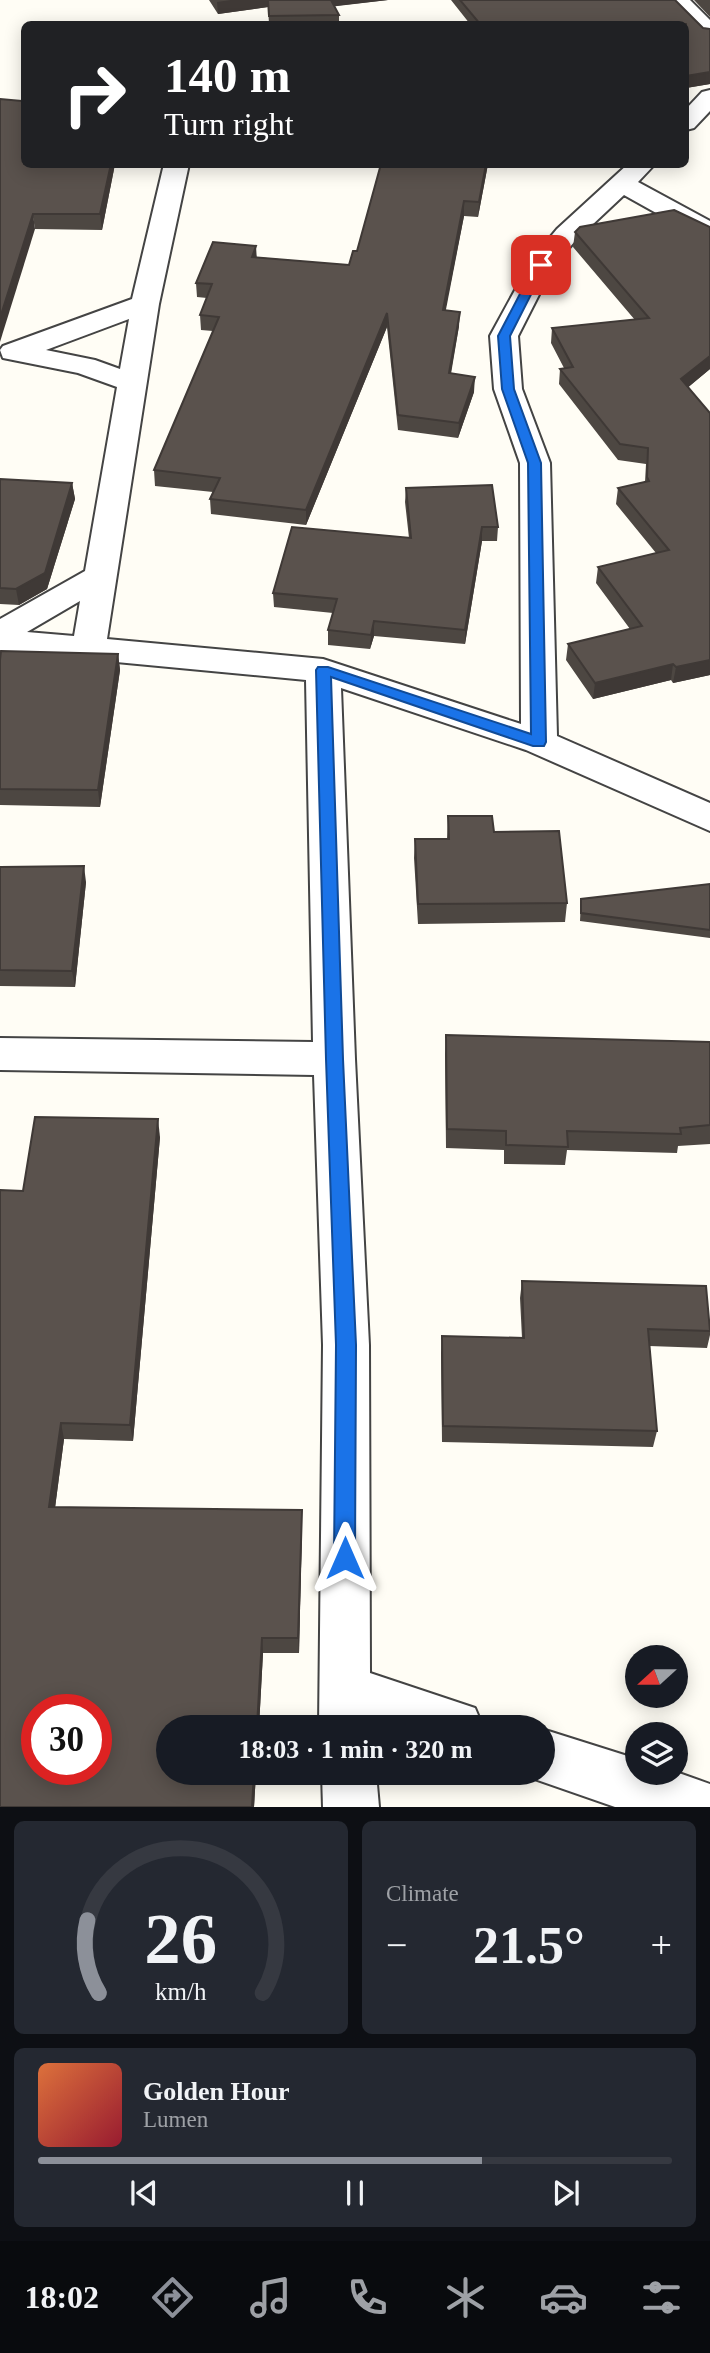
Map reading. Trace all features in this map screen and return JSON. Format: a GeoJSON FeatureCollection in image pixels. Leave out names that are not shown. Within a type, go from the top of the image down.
{"type":"FeatureCollection","features":[{"type":"Feature","properties":{"kind":"street"},"geometry":{"type":"LineString","coordinates":[[677,0],[710,32]]}},
{"type":"Feature","properties":{"kind":"street"},"geometry":{"type":"LineString","coordinates":[[689,120],[710,97]]}},
{"type":"Feature","properties":{"kind":"street"},"geometry":{"type":"LineString","coordinates":[[89,648],[98,577],[145,304],[176,168]]}},
{"type":"Feature","properties":{"kind":"street"},"geometry":{"type":"LineString","coordinates":[[539,742],[535,463],[508,389],[504,336],[541,265],[566,235],[632,174],[710,232]]}},
{"type":"Feature","properties":{"kind":"street"},"geometry":{"type":"LineString","coordinates":[[7,352],[145,304]]}},
{"type":"Feature","properties":{"kind":"street"},"geometry":{"type":"LineString","coordinates":[[7,352],[85,366],[132,383]]}},
{"type":"Feature","properties":{"kind":"street"},"geometry":{"type":"LineString","coordinates":[[0,633],[98,577]]}},
{"type":"Feature","properties":{"kind":"street"},"geometry":{"type":"LineString","coordinates":[[0,640],[323,670],[539,742],[710,818]]}},
{"type":"Feature","properties":{"kind":"street"},"geometry":{"type":"LineString","coordinates":[[323,670],[334,1059],[346,1345],[345,1709],[382,1715]]}},
{"type":"Feature","properties":{"kind":"street"},"geometry":{"type":"LineString","coordinates":[[0,1054],[334,1059]]}},
{"type":"Feature","properties":{"kind":"street"},"geometry":{"type":"LineString","coordinates":[[555,1760],[699,1807]]}},
{"type":"Feature","properties":{"kind":"street"},"geometry":{"type":"LineString","coordinates":[[350,1785],[351,1807]]}},
{"type":"Feature","properties":{"kind":"building"},"geometry":{"type":"Polygon","coordinates":[[[268,0],[331,0],[339,15],[269,16],[268,0]]]}},
{"type":"Feature","properties":{"kind":"building"},"geometry":{"type":"Polygon","coordinates":[[[460,0],[675,0],[703,28],[710,29],[710,72],[689,76],[689,21],[478,21],[460,0]]]}},
{"type":"Feature","properties":{"kind":"building"},"geometry":{"type":"Polygon","coordinates":[[[0,99],[21,101],[21,168],[110,168],[100,214],[33,214],[0,318],[0,99]]]}},
{"type":"Feature","properties":{"kind":"building"},"geometry":{"type":"Polygon","coordinates":[[[380,168],[485,168],[479,202],[464,201],[443,310],[460,312],[449,373],[475,377],[459,423],[398,415],[387,313],[306,510],[210,499],[220,478],[154,470],[219,317],[200,315],[212,284],[196,283],[213,242],[256,246],[252,257],[349,265],[353,251],[357,251],[380,168]]]}},
{"type":"Feature","properties":{"kind":"building"},"geometry":{"type":"Polygon","coordinates":[[[674,210],[710,227],[710,356],[681,379],[710,413],[710,660],[676,667],[673,664],[595,683],[568,644],[642,626],[598,567],[669,550],[618,488],[649,481],[648,448],[620,444],[560,369],[573,367],[552,328],[649,318],[575,232],[580,227],[674,210]]]}},
{"type":"Feature","properties":{"kind":"building"},"geometry":{"type":"Polygon","coordinates":[[[0,479],[72,483],[45,573],[16,589],[0,588],[0,479]]]}},
{"type":"Feature","properties":{"kind":"building"},"geometry":{"type":"Polygon","coordinates":[[[492,485],[498,527],[482,527],[465,630],[374,621],[371,635],[328,630],[337,599],[273,593],[292,527],[411,538],[406,488],[492,485]]]}},
{"type":"Feature","properties":{"kind":"building"},"geometry":{"type":"Polygon","coordinates":[[[1,651],[118,654],[98,790],[0,789],[1,651]]]}},
{"type":"Feature","properties":{"kind":"building"},"geometry":{"type":"Polygon","coordinates":[[[448,816],[492,816],[494,832],[559,831],[567,903],[418,904],[415,839],[449,839],[448,816]]]}},
{"type":"Feature","properties":{"kind":"building"},"geometry":{"type":"Polygon","coordinates":[[[84,866],[72,971],[0,970],[0,867],[84,866]]]}},
{"type":"Feature","properties":{"kind":"building"},"geometry":{"type":"Polygon","coordinates":[[[710,884],[710,930],[581,913],[581,899],[710,884]]]}},
{"type":"Feature","properties":{"kind":"building"},"geometry":{"type":"Polygon","coordinates":[[[446,1035],[710,1042],[710,1125],[680,1128],[681,1134],[567,1131],[568,1147],[506,1145],[506,1131],[447,1129],[446,1035]]]}},
{"type":"Feature","properties":{"kind":"building"},"geometry":{"type":"Polygon","coordinates":[[[35,1117],[158,1119],[130,1425],[61,1423],[49,1507],[302,1510],[298,1638],[262,1638],[258,1715],[156,1715],[156,1785],[253,1785],[252,1807],[0,1807],[0,1190],[23,1191],[35,1117]]]}},
{"type":"Feature","properties":{"kind":"building"},"geometry":{"type":"Polygon","coordinates":[[[522,1281],[706,1286],[710,1331],[648,1329],[657,1431],[443,1426],[442,1336],[524,1338],[522,1281]]]}},
{"type":"Feature","properties":{"kind":"route"},"geometry":{"type":"LineString","coordinates":[[345,1558],[346,1345],[334,1059],[323,670],[539,742],[535,463],[508,389],[504,336],[541,265]]}}]}
